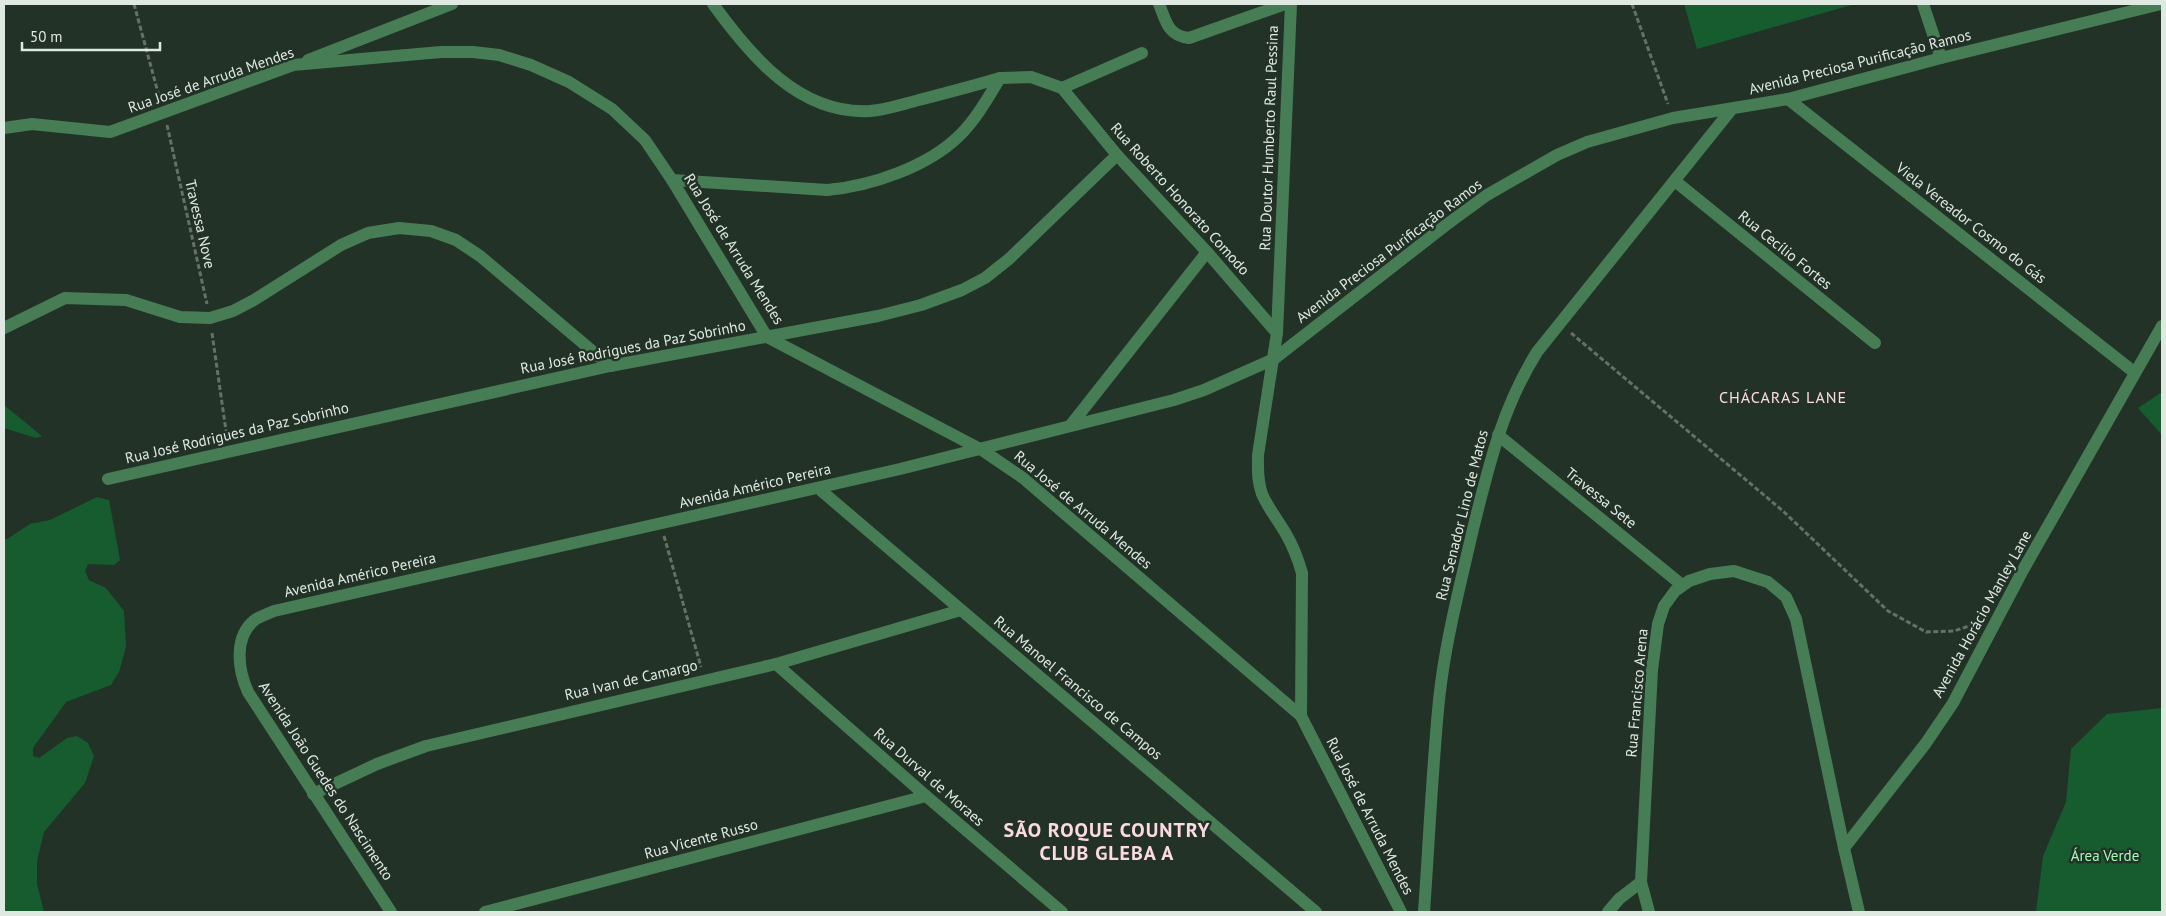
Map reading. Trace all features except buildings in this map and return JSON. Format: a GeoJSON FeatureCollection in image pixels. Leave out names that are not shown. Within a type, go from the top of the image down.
{"type":"FeatureCollection","features":[{"type":"Feature","properties":{"kind":"street"},"geometry":{"type":"LineString","coordinates":[[294,65],[452,4]]}},
{"type":"Feature","properties":{"kind":"street"},"geometry":{"type":"LineString","coordinates":[[713,4],[739,39],[766,68],[789,87],[817,101],[846,109],[870,111],[1000,78],[1031,77],[1062,88],[1142,53]]}},
{"type":"Feature","properties":{"kind":"street"},"geometry":{"type":"LineString","coordinates":[[1159,4],[1169,28],[1178,37],[1189,38],[1285,4]]}},
{"type":"Feature","properties":{"kind":"street","name":"Rua Doutor Humberto Raul Pessina"},"geometry":{"type":"LineString","coordinates":[[1277,333],[1291,4]]}},
{"type":"Feature","properties":{"kind":"street"},"geometry":{"type":"LineString","coordinates":[[1923,4],[1941,58]]}},
{"type":"Feature","properties":{"kind":"street","name":"Avenida Preciosa Purificação Ramos"},"geometry":{"type":"LineString","coordinates":[[1274,359],[1446,225],[1488,195],[1557,155],[1587,142],[1673,118],[1731,110],[1788,99],[1941,58],[2160,4]]}},
{"type":"Feature","properties":{"kind":"street","name":"Rua José de Arruda Mendes"},"geometry":{"type":"LineString","coordinates":[[4,128],[32,124],[110,132],[294,65],[441,52],[499,55],[531,65],[568,82],[612,109],[645,140],[672,180],[767,337],[982,450],[1023,478],[1300,716],[1401,912]]}},
{"type":"Feature","properties":{"kind":"street"},"geometry":{"type":"LineString","coordinates":[[672,180],[827,190],[873,182],[905,170],[948,146],[970,124],[1000,78]]}},
{"type":"Feature","properties":{"kind":"street","name":"Rua Roberto Honorato Comodo"},"geometry":{"type":"LineString","coordinates":[[1062,88],[1117,154],[1207,252],[1277,333]]}},
{"type":"Feature","properties":{"kind":"street","name":"Viela Vereador Cosmo do Gás"},"geometry":{"type":"LineString","coordinates":[[1788,99],[2134,372]]}},
{"type":"Feature","properties":{"kind":"street","name":"Rua Senador Lino de Matos"},"geometry":{"type":"LineString","coordinates":[[1424,912],[1439,700],[1445,656],[1489,462],[1498,435],[1520,380],[1537,352],[1731,110]]}},
{"type":"Feature","properties":{"kind":"street","name":"Rua José Rodrigues da Paz Sobrinho"},"geometry":{"type":"LineString","coordinates":[[108,479],[610,366],[878,316],[921,305],[962,290],[985,278],[1009,259],[1117,154]]}},
{"type":"Feature","properties":{"kind":"street","name":"Rua Cecílio Fortes"},"geometry":{"type":"LineString","coordinates":[[1675,181],[1875,344]]}},
{"type":"Feature","properties":{"kind":"street"},"geometry":{"type":"LineString","coordinates":[[4,328],[65,298],[126,300],[180,317],[210,318],[233,311],[341,245],[368,233],[399,228],[431,231],[456,240],[480,256],[610,366]]}},
{"type":"Feature","properties":{"kind":"street"},"geometry":{"type":"LineString","coordinates":[[1070,426],[1207,252]]}},
{"type":"Feature","properties":{"kind":"street","name":"Avenida Horácio Manley Lane"},"geometry":{"type":"LineString","coordinates":[[1844,848],[1926,743],[1967,678],[1998,618],[2134,372],[2162,326]]}},
{"type":"Feature","properties":{"kind":"street"},"geometry":{"type":"LineString","coordinates":[[1277,333],[1258,455],[1258,476],[1262,493],[1270,510],[1286,534],[1298,558],[1302,573],[1300,716]]}},
{"type":"Feature","properties":{"kind":"street","name":"Avenida Américo Pereira"},"geometry":{"type":"LineString","coordinates":[[243,635],[256,620],[274,611],[982,450],[1174,400],[1204,390],[1274,359]]}},
{"type":"Feature","properties":{"kind":"street","name":"Travessa Sete"},"geometry":{"type":"LineString","coordinates":[[1498,435],[1682,586]]}},
{"type":"Feature","properties":{"kind":"street","name":"Rua Manoel Francisco de Campos"},"geometry":{"type":"LineString","coordinates":[[818,488],[1316,912]]}},
{"type":"Feature","properties":{"kind":"street","name":"Rua Francisco Arena"},"geometry":{"type":"LineString","coordinates":[[1649,912],[1641,882],[1652,670],[1658,624],[1664,606],[1675,591],[1689,581],[1710,574],[1734,571],[1768,582],[1786,597],[1796,619],[1844,848]]}},
{"type":"Feature","properties":{"kind":"street","name":"Rua Ivan de Camargo"},"geometry":{"type":"LineString","coordinates":[[313,794],[377,764],[426,746],[776,664],[961,610]]}},
{"type":"Feature","properties":{"kind":"street","name":"Avenida João Guedes do Nascimento"},"geometry":{"type":"LineString","coordinates":[[243,635],[239,656],[241,677],[248,692],[391,912]]}},
{"type":"Feature","properties":{"kind":"street","name":"Rua Durval de Moraes"},"geometry":{"type":"LineString","coordinates":[[776,664],[1062,912]]}},
{"type":"Feature","properties":{"kind":"street","name":"Rua Vicente Russo"},"geometry":{"type":"LineString","coordinates":[[485,912],[926,796]]}},
{"type":"Feature","properties":{"kind":"street"},"geometry":{"type":"LineString","coordinates":[[1844,848],[1859,912]]}},
{"type":"Feature","properties":{"kind":"street"},"geometry":{"type":"LineString","coordinates":[[1608,912],[1619,899],[1641,882]]}},
{"type":"Feature","properties":{"kind":"path","name":"Travessa Nove"},"geometry":{"type":"LineString","coordinates":[[134,4],[164,113],[210,318],[229,452]]}},
{"type":"Feature","properties":{"kind":"path"},"geometry":{"type":"LineString","coordinates":[[1632,4],[1673,118]]}},
{"type":"Feature","properties":{"kind":"path"},"geometry":{"type":"LineString","coordinates":[[1560,323],[1783,511],[1888,611],[1926,632],[1954,630],[1998,618]]}},
{"type":"Feature","properties":{"kind":"path"},"geometry":{"type":"LineString","coordinates":[[661,524],[705,680]]}},
{"type":"Feature","properties":{"kind":"green space"},"geometry":{"type":"Polygon","coordinates":[[[1684,4],[1855,4],[1697,49],[1684,4]]]}},
{"type":"Feature","properties":{"kind":"green space"},"geometry":{"type":"Polygon","coordinates":[[[2162,392],[2162,435],[2138,408],[2162,392]]]}},
{"type":"Feature","properties":{"kind":"green space"},"geometry":{"type":"Polygon","coordinates":[[[4,405],[42,436],[36,438],[4,428],[4,405]]]}},
{"type":"Feature","properties":{"kind":"green space"},"geometry":{"type":"Polygon","coordinates":[[[97,497],[109,500],[120,560],[114,565],[88,564],[85,571],[89,580],[106,588],[124,611],[126,647],[119,672],[111,685],[66,702],[33,748],[33,756],[39,758],[67,738],[77,736],[88,743],[94,756],[85,783],[44,832],[37,861],[37,884],[44,912],[4,912],[4,539],[30,524],[50,520],[97,497]]]}},
{"type":"Feature","properties":{"kind":"green space","name":"Área Verde"},"geometry":{"type":"Polygon","coordinates":[[[2162,708],[2162,912],[2036,912],[2043,856],[2066,802],[2071,749],[2107,714],[2162,708]]]}},
{"type":"Feature","properties":{"kind":"district","name":"CHÁCARAS LANE"},"geometry":{"type":"Point","coordinates":[1783,397]}},
{"type":"Feature","properties":{"kind":"district","name":"SÃO ROQUE COUNTRY CLUB GLEBA A"},"geometry":{"type":"Point","coordinates":[1107,842]}}]}
